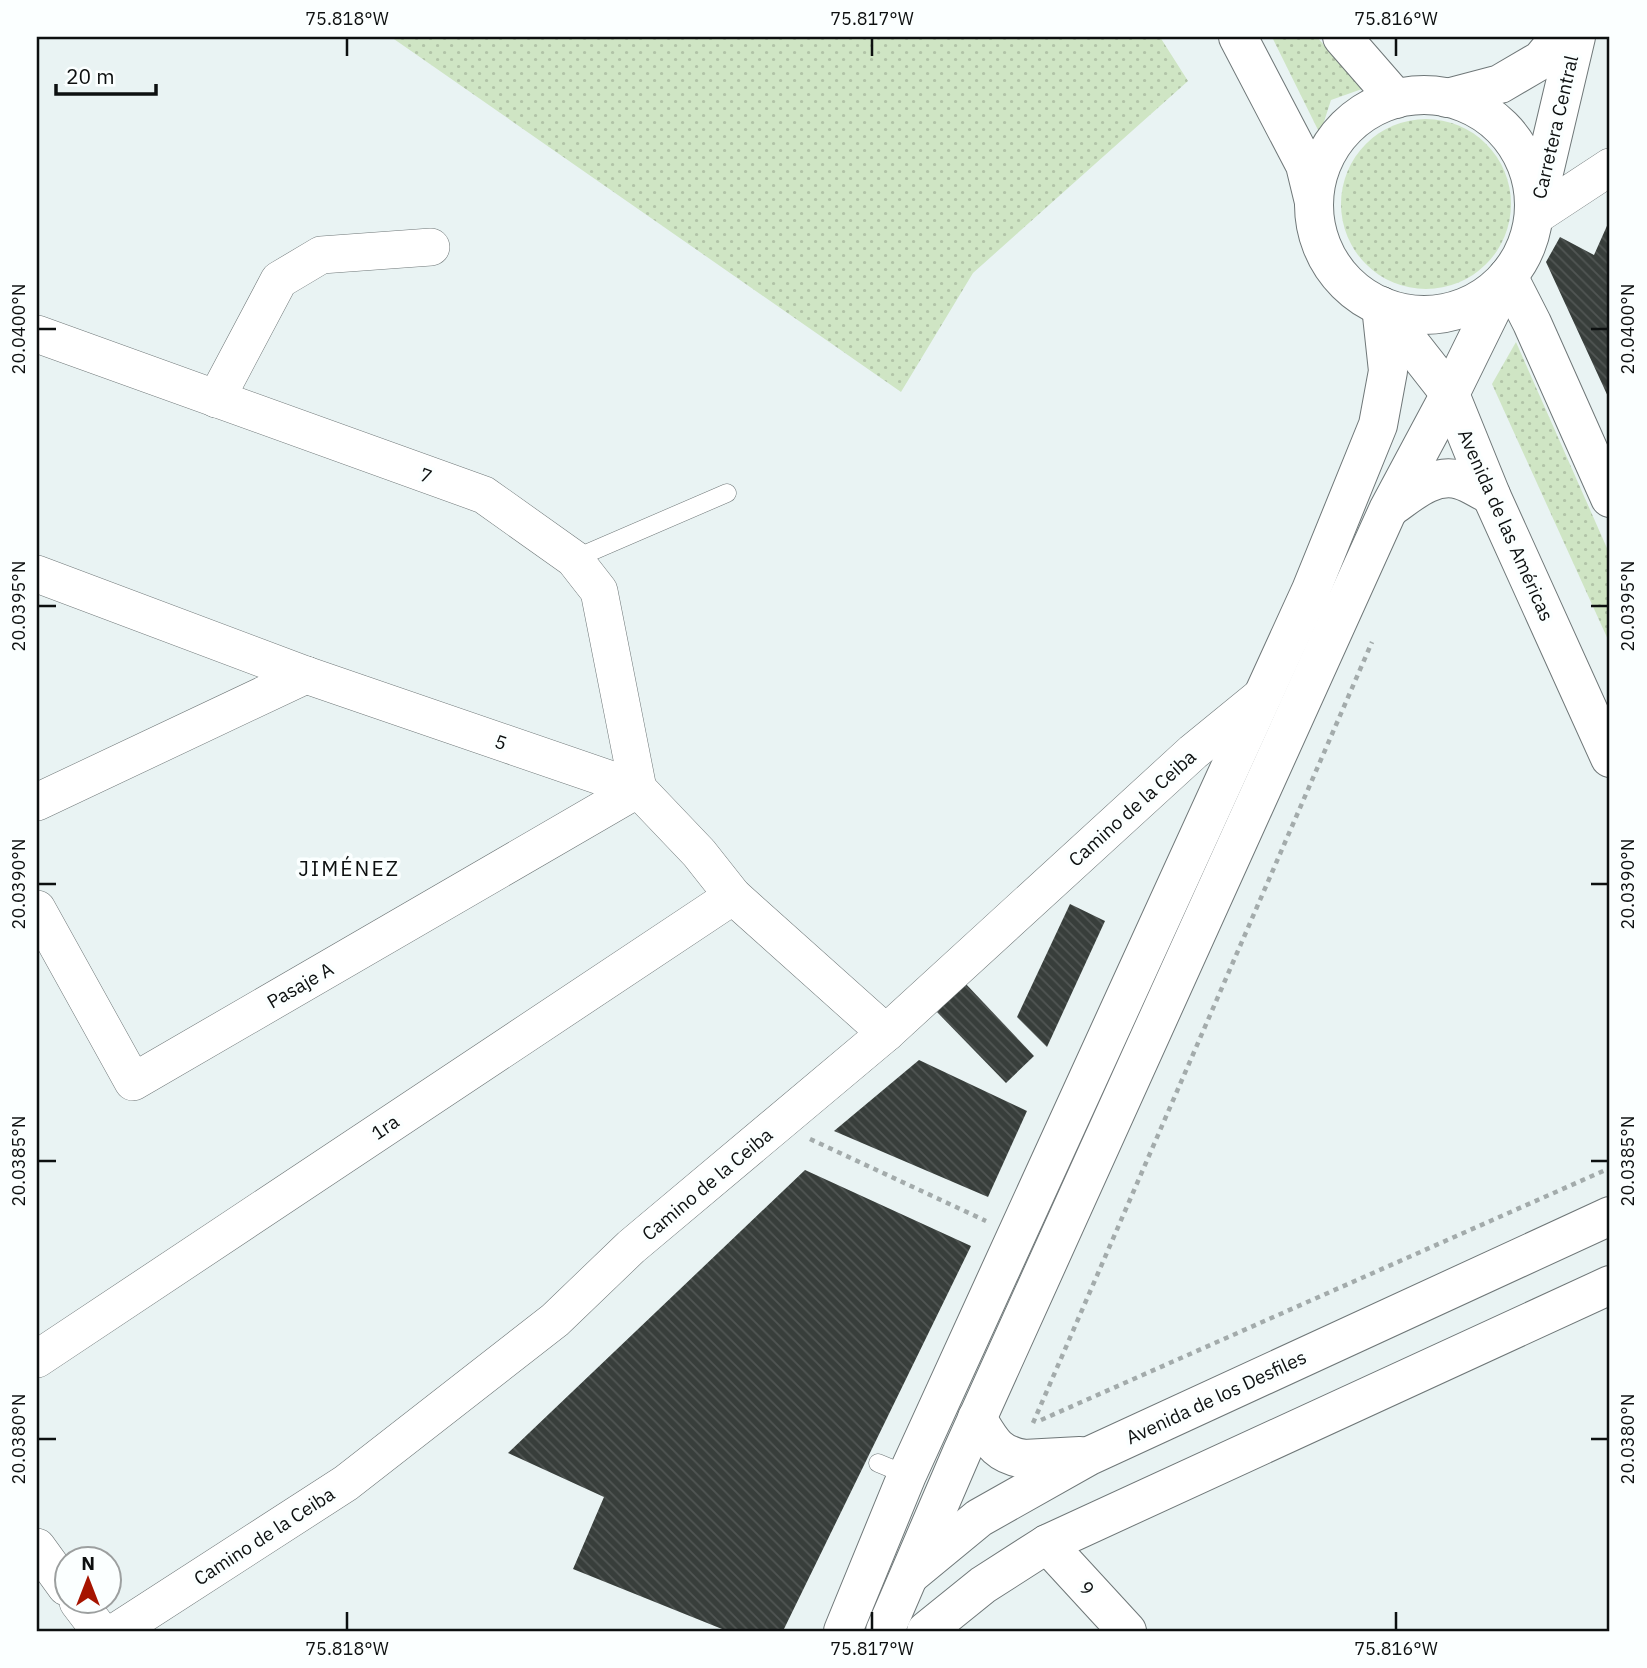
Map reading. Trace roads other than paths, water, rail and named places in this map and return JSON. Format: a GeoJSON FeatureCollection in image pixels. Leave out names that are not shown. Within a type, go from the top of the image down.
{"type":"FeatureCollection","features":[{"type":"Feature","properties":{"kind":"main road"},"geometry":{"type":"LineString","coordinates":[[1238,37],[1305,165],[1321,242],[1335,269],[1356,291],[1381,306],[1414,314],[1436,314],[1452,311],[1480,299],[1508,276]]}},
{"type":"Feature","properties":{"kind":"main road"},"geometry":{"type":"LineString","coordinates":[[1342,37],[1396,99]]}},
{"type":"Feature","properties":{"kind":"main road","name":"Carretera Central"},"geometry":{"type":"LineString","coordinates":[[1447,98],[1500,84],[1541,60],[1560,37]]}},
{"type":"Feature","properties":{"kind":"main road","name":"Carretera Central"},"geometry":{"type":"LineString","coordinates":[[1534,217],[1576,37]]}},
{"type":"Feature","properties":{"kind":"main road"},"geometry":{"type":"LineString","coordinates":[[885,1631],[977,1418],[1388,510],[1450,394],[1508,276],[1526,247],[1534,217],[1531,177],[1514,141],[1500,126],[1467,104],[1447,98],[1417,96],[1396,99],[1360,116],[1338,137],[1319,173],[1314,204]]}},
{"type":"Feature","properties":{"kind":"main road"},"geometry":{"type":"LineString","coordinates":[[1508,276],[1532,323],[1610,498]]}},
{"type":"Feature","properties":{"kind":"main road"},"geometry":{"type":"LineString","coordinates":[[843,1631],[892,1469],[1016,1235],[1311,590],[1378,425],[1388,371],[1381,306]]}},
{"type":"Feature","properties":{"kind":"main road","name":"Avenida de las Américas"},"geometry":{"type":"LineString","coordinates":[[1381,306],[1450,394],[1491,495],[1610,758]]}},
{"type":"Feature","properties":{"kind":"main road"},"geometry":{"type":"LineString","coordinates":[[1388,510],[1438,478],[1460,480],[1491,495]]}},
{"type":"Feature","properties":{"kind":"main road","name":"Avenida de los Desfiles"},"geometry":{"type":"LineString","coordinates":[[856,1631],[907,1578],[979,1518],[1089,1455],[1610,1216]]}},
{"type":"Feature","properties":{"kind":"main road"},"geometry":{"type":"LineString","coordinates":[[926,1631],[982,1585],[1047,1544],[1610,1285]]}},
{"type":"Feature","properties":{"kind":"main road"},"geometry":{"type":"LineString","coordinates":[[977,1418],[993,1444],[1001,1452],[1016,1458],[1089,1455]]}},
{"type":"Feature","properties":{"kind":"main road","name":"9"},"geometry":{"type":"LineString","coordinates":[[1047,1544],[1127,1631]]}},
{"type":"Feature","properties":{"kind":"street"},"geometry":{"type":"LineString","coordinates":[[1534,217],[1610,167]]}},
{"type":"Feature","properties":{"kind":"street"},"geometry":{"type":"LineString","coordinates":[[216,399],[279,280],[321,255],[431,247]]}},
{"type":"Feature","properties":{"kind":"street","name":"7"},"geometry":{"type":"LineString","coordinates":[[37,334],[484,495],[575,559],[599,591],[638,789]]}},
{"type":"Feature","properties":{"kind":"street","name":"5"},"geometry":{"type":"LineString","coordinates":[[37,574],[306,675],[638,789],[699,853],[733,895],[886,1033]]}},
{"type":"Feature","properties":{"kind":"street"},"geometry":{"type":"LineString","coordinates":[[37,802],[306,675]]}},
{"type":"Feature","properties":{"kind":"street","name":"Camino de la Ceiba"},"geometry":{"type":"LineString","coordinates":[[117,1631],[346,1483],[555,1320],[631,1247],[886,1033],[1193,752],[1264,694]]}},
{"type":"Feature","properties":{"kind":"street","name":"Pasaje A"},"geometry":{"type":"LineString","coordinates":[[37,908],[133,1082],[638,789]]}},
{"type":"Feature","properties":{"kind":"street","name":"1ra"},"geometry":{"type":"LineString","coordinates":[[37,1359],[733,895]]}},
{"type":"Feature","properties":{"kind":"street"},"geometry":{"type":"LineString","coordinates":[[37,1547],[52,1568]]}},
{"type":"Feature","properties":{"kind":"street"},"geometry":{"type":"LineString","coordinates":[[89,1616],[100,1631]]}},
{"type":"Feature","properties":{"kind":"lane"},"geometry":{"type":"LineString","coordinates":[[575,559],[727,493]]}},
{"type":"Feature","properties":{"kind":"district","name":"JIMÉNEZ"},"geometry":{"type":"Point","coordinates":[349,869]}}]}
